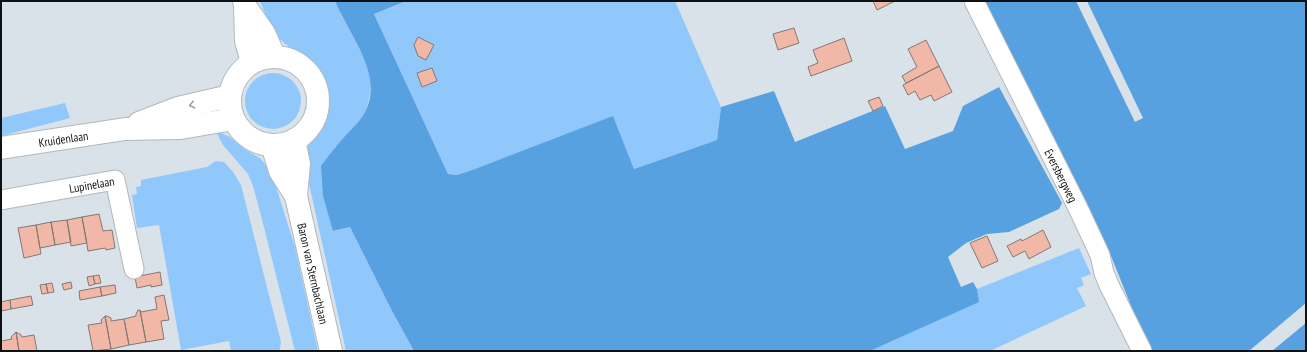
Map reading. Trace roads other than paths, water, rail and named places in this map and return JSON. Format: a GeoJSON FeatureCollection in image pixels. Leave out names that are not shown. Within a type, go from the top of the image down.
{"type":"FeatureCollection","features":[{"type":"Feature","properties":{"kind":"main road"},"geometry":{"type":"LineString","coordinates":[[245,3],[264,33],[274,56]]}},
{"type":"Feature","properties":{"kind":"main road"},"geometry":{"type":"LineString","coordinates":[[245,3],[246,41],[252,62]]}},
{"type":"Feature","properties":{"kind":"main road"},"geometry":{"type":"LineString","coordinates":[[274,56],[285,57],[295,61],[311,76],[317,91],[318,107],[315,117],[306,130],[294,140],[283,144],[272,145],[254,140],[245,135],[233,119],[230,110],[230,96],[231,88],[239,73],[252,62],[274,56]]}},
{"type":"Feature","properties":{"kind":"main road","name":"Kruidenlaan"},"geometry":{"type":"LineString","coordinates":[[125,129],[178,108],[230,96]]}},
{"type":"Feature","properties":{"kind":"main road","name":"Kruidenlaan"},"geometry":{"type":"LineString","coordinates":[[1,148],[125,129],[181,128],[233,119]]}},
{"type":"Feature","properties":{"kind":"main road","name":"Baron van Sternbachlaan"},"geometry":{"type":"LineString","coordinates":[[294,140],[299,164],[296,196],[331,351]]}},
{"type":"Feature","properties":{"kind":"main road","name":"Baron van Sternbachlaan"},"geometry":{"type":"LineString","coordinates":[[272,145],[280,171],[296,196]]}},
{"type":"Feature","properties":{"kind":"street","name":"Eversbergweg"},"geometry":{"type":"LineString","coordinates":[[974,1],[1078,208],[1100,255],[1104,273],[1142,351]]}},
{"type":"Feature","properties":{"kind":"street","name":"Lupinelaan"},"geometry":{"type":"LineString","coordinates":[[1,200],[116,180],[134,269]]}}]}
